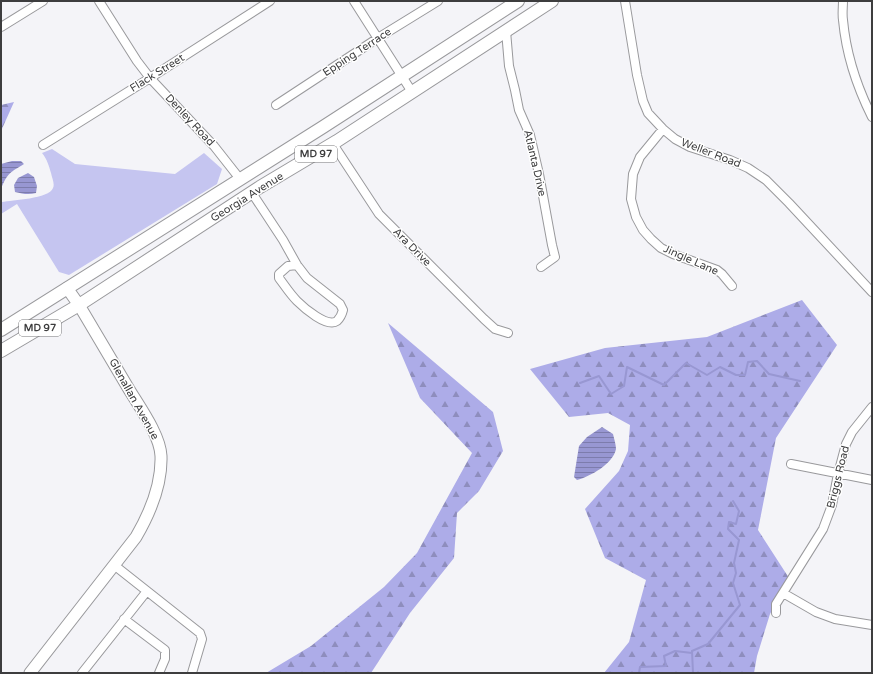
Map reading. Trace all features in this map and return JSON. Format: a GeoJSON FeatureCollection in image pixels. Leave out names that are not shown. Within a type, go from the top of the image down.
{"type":"FeatureCollection","features":[{"type":"Feature","properties":{"kind":"main road","name":"Georgia Avenue"},"geometry":{"type":"LineString","coordinates":[[1,330],[518,1]]}},
{"type":"Feature","properties":{"kind":"main road","name":"Georgia Avenue"},"geometry":{"type":"LineString","coordinates":[[1,351],[78,305],[260,187],[333,144],[552,1]]}},
{"type":"Feature","properties":{"kind":"street"},"geometry":{"type":"LineString","coordinates":[[1,27],[43,1]]}},
{"type":"Feature","properties":{"kind":"street","name":"Denley Road"},"geometry":{"type":"LineString","coordinates":[[99,1],[150,78],[214,146],[240,179]]}},
{"type":"Feature","properties":{"kind":"street","name":"Flack Street"},"geometry":{"type":"LineString","coordinates":[[43,145],[270,1]]}},
{"type":"Feature","properties":{"kind":"street"},"geometry":{"type":"LineString","coordinates":[[354,1],[412,92]]}},
{"type":"Feature","properties":{"kind":"street","name":"Epping Terrace"},"geometry":{"type":"LineString","coordinates":[[276,105],[378,38],[438,1]]}},
{"type":"Feature","properties":{"kind":"street","name":"Weller Road"},"geometry":{"type":"LineString","coordinates":[[625,1],[637,75],[643,101],[648,113],[663,130],[675,139],[690,147],[748,168],[766,180],[872,292]]}},
{"type":"Feature","properties":{"kind":"street"},"geometry":{"type":"LineString","coordinates":[[844,1],[842,19],[849,55],[862,98],[872,117]]}},
{"type":"Feature","properties":{"kind":"street","name":"Atlanta Drive"},"geometry":{"type":"LineString","coordinates":[[506,31],[509,66],[519,110],[530,135],[555,257],[541,267]]}},
{"type":"Feature","properties":{"kind":"street","name":"Jingle Lane"},"geometry":{"type":"LineString","coordinates":[[663,130],[640,157],[633,174],[631,199],[636,217],[643,230],[661,248],[717,270],[732,286]]}},
{"type":"Feature","properties":{"kind":"street","name":"Ara Drive"},"geometry":{"type":"LineString","coordinates":[[333,144],[379,214],[484,319],[495,329],[508,333]]}},
{"type":"Feature","properties":{"kind":"street"},"geometry":{"type":"LineString","coordinates":[[252,193],[283,240],[297,265],[307,278],[340,304],[343,310],[337,321],[331,323],[323,321],[308,310],[297,301],[280,278],[279,274],[288,266],[297,265]]}},
{"type":"Feature","properties":{"kind":"street","name":"Glenallan Avenue"},"geometry":{"type":"LineString","coordinates":[[30,673],[136,537],[147,518],[155,497],[161,469],[161,456],[158,440],[148,420],[67,288]]}},
{"type":"Feature","properties":{"kind":"street","name":"Briggs Road"},"geometry":{"type":"LineString","coordinates":[[776,614],[776,604],[822,529],[832,505],[846,444],[852,432],[872,407]]}},
{"type":"Feature","properties":{"kind":"street"},"geometry":{"type":"LineString","coordinates":[[791,464],[872,480]]}},
{"type":"Feature","properties":{"kind":"street"},"geometry":{"type":"LineString","coordinates":[[114,565],[200,633],[202,639],[192,673]]}},
{"type":"Feature","properties":{"kind":"street"},"geometry":{"type":"LineString","coordinates":[[82,673],[146,591]]}},
{"type":"Feature","properties":{"kind":"street"},"geometry":{"type":"LineString","coordinates":[[783,593],[816,612],[835,619],[872,625]]}},
{"type":"Feature","properties":{"kind":"street"},"geometry":{"type":"LineString","coordinates":[[124,619],[165,650],[165,659],[159,673]]}},
{"type":"Feature","properties":{"kind":"shaded area"},"geometry":{"type":"Polygon","coordinates":[[[52,149],[75,164],[175,174],[204,153],[222,169],[217,184],[69,275],[59,272],[17,204],[1,214],[1,200],[2,202],[38,197],[50,192],[54,186],[54,183],[47,160],[42,153],[52,149]]]}},
{"type":"Feature","properties":{"kind":"shaded area"},"geometry":{"type":"Polygon","coordinates":[[[12,161],[21,161],[24,164],[5,179],[1,189],[1,164],[12,161]]]}},
{"type":"Feature","properties":{"kind":"shaded area"},"geometry":{"type":"Polygon","coordinates":[[[28,173],[34,177],[37,186],[36,193],[26,194],[15,192],[14,185],[18,178],[28,173]]]}},
{"type":"Feature","properties":{"kind":"shaded area"},"geometry":{"type":"Polygon","coordinates":[[[602,427],[613,434],[616,449],[614,454],[611,460],[601,469],[589,476],[577,480],[574,477],[579,446],[587,437],[602,427]]]}},
{"type":"Feature","properties":{"kind":"green space"},"geometry":{"type":"Polygon","coordinates":[[[14,102],[1,131],[1,105],[14,102]]]}},
{"type":"Feature","properties":{"kind":"green space"},"geometry":{"type":"Polygon","coordinates":[[[802,300],[837,345],[776,438],[758,530],[789,578],[770,614],[757,656],[754,673],[604,673],[629,642],[646,580],[605,558],[585,509],[619,471],[628,451],[630,425],[608,413],[569,417],[530,369],[605,348],[707,337],[802,300]]]}},
{"type":"Feature","properties":{"kind":"green space"},"geometry":{"type":"Polygon","coordinates":[[[388,323],[493,412],[503,451],[479,491],[457,513],[454,558],[410,613],[371,673],[266,673],[311,646],[384,587],[417,553],[472,453],[420,398],[388,323]]]}},
{"type":"Feature","properties":{"kind":"waterway"},"geometry":{"type":"LineString","coordinates":[[580,383],[599,376],[611,394],[624,386],[627,367],[664,385],[686,363],[707,375],[720,367],[736,375],[745,375],[748,362],[757,361],[769,374],[800,381]]}},
{"type":"Feature","properties":{"kind":"waterway"},"geometry":{"type":"LineString","coordinates":[[693,673],[692,651],[708,644],[740,605],[733,583],[736,573],[734,563],[739,540],[728,529],[729,522],[736,524],[739,511],[733,501]]}},
{"type":"Feature","properties":{"kind":"waterway"},"geometry":{"type":"LineString","coordinates":[[639,673],[640,667],[666,666],[664,656],[675,651],[692,653]]}}]}
